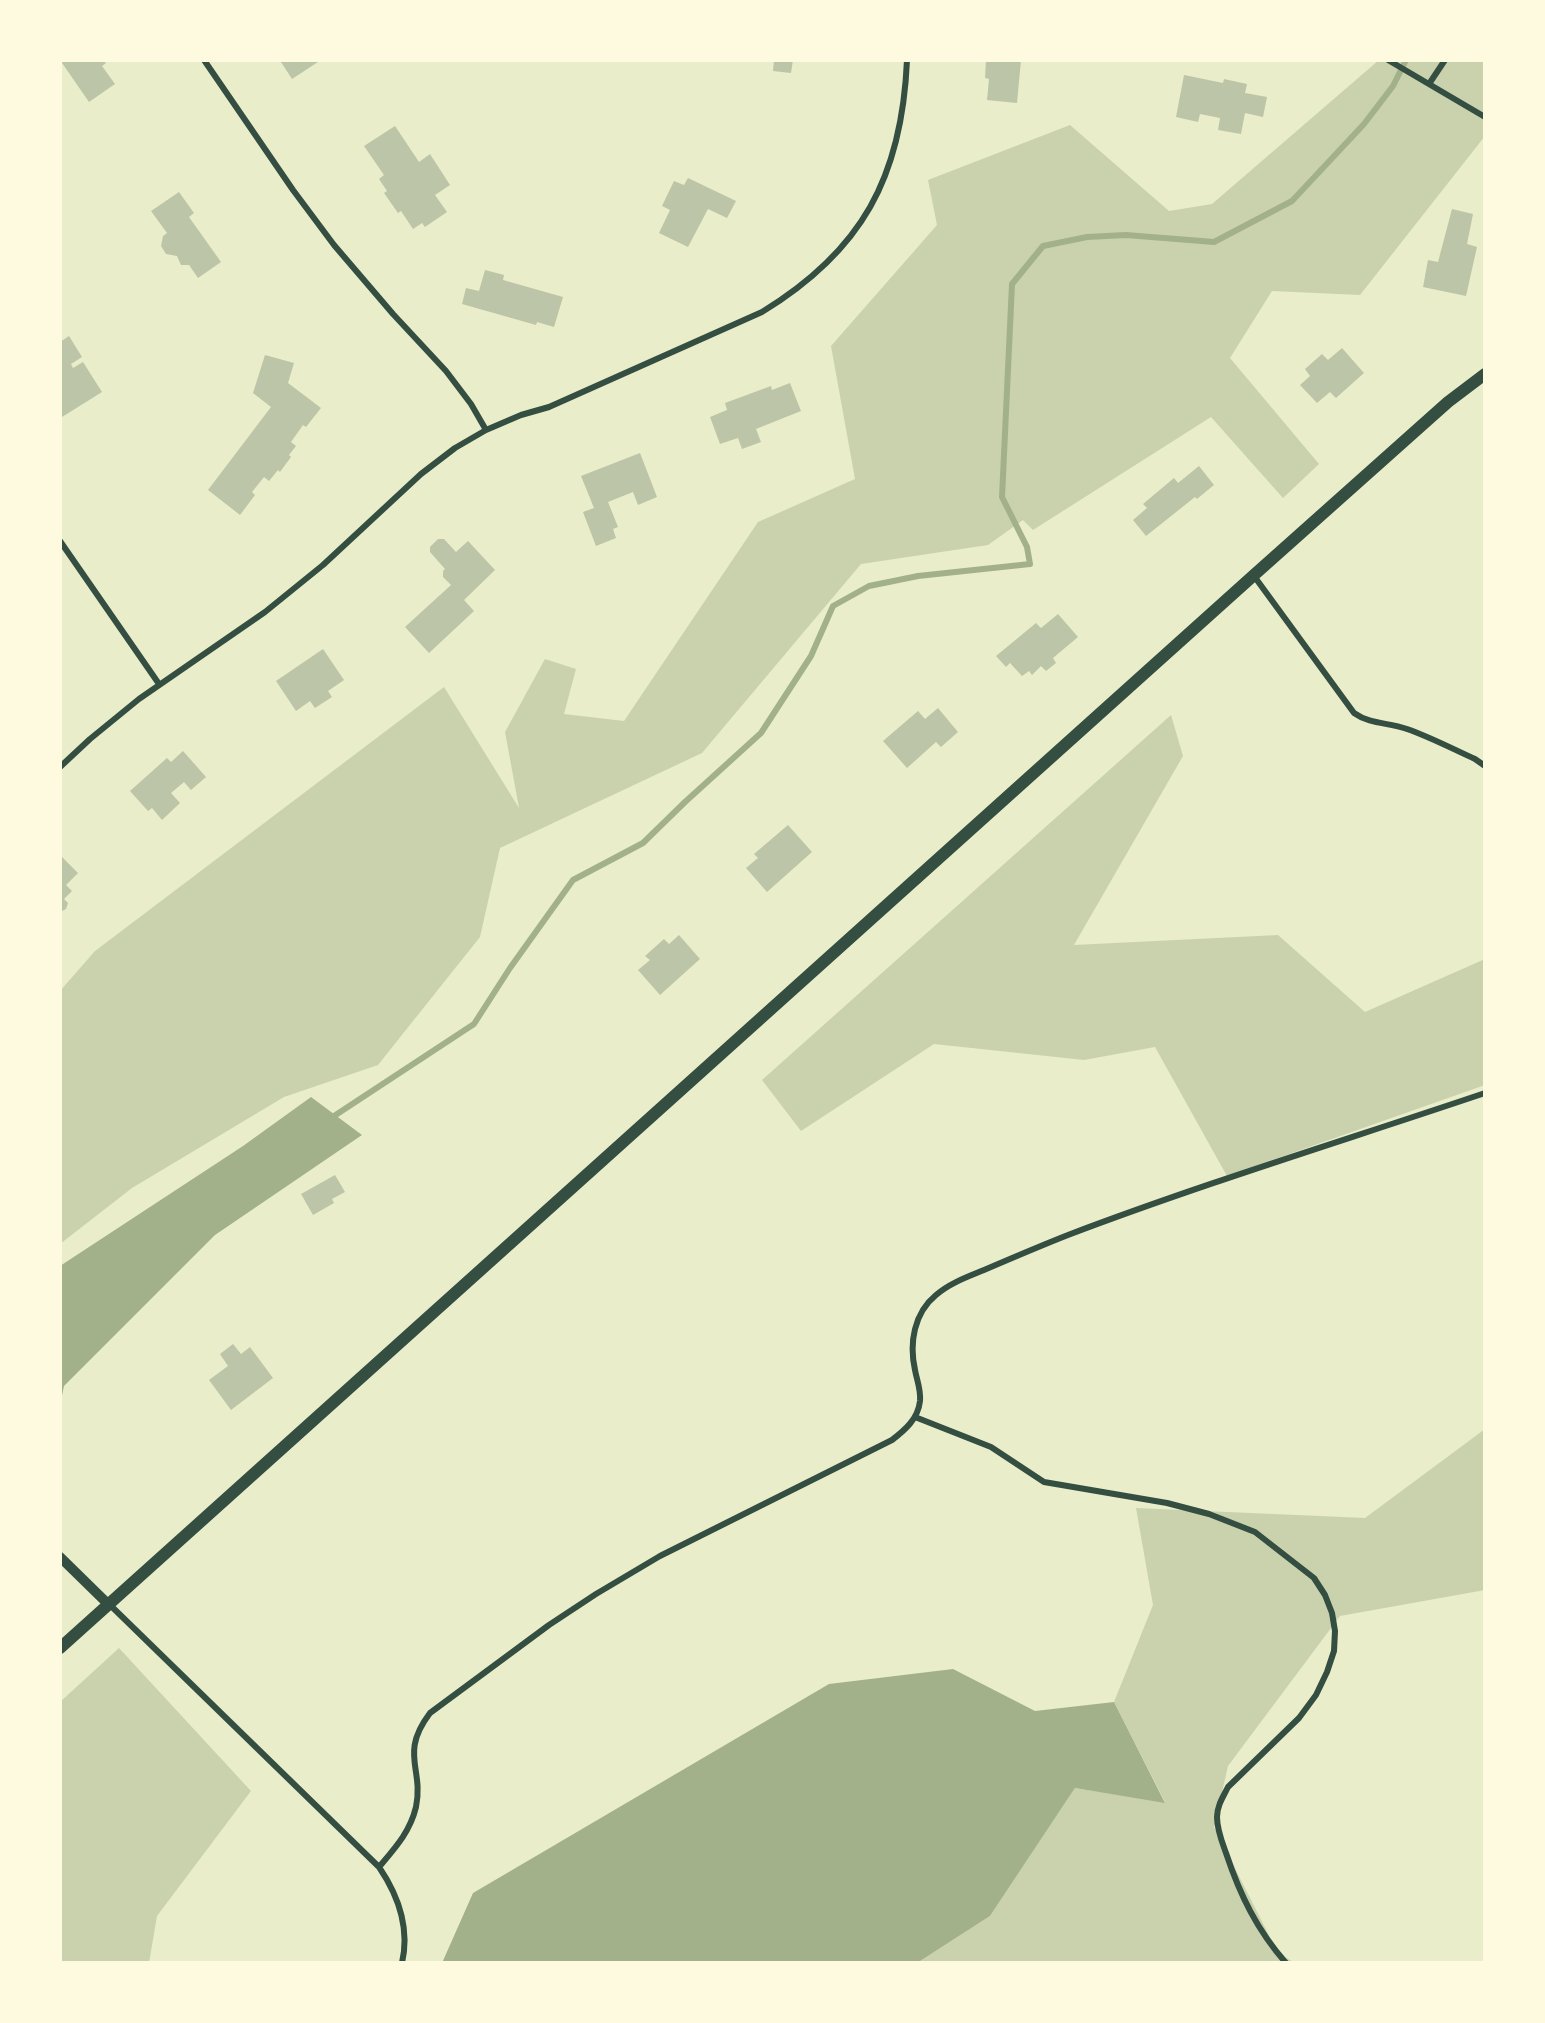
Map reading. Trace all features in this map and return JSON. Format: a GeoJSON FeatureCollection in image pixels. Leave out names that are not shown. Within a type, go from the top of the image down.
{"type":"FeatureCollection","features":[{"type":"Feature","properties":{"kind":"main road"},"geometry":{"type":"LineString","coordinates":[[60,1647],[1254,575],[1448,402],[1485,374]]}},
{"type":"Feature","properties":{"kind":"street"},"geometry":{"type":"LineString","coordinates":[[204,60],[293,190],[334,245],[446,371],[471,404],[486,430]]}},
{"type":"Feature","properties":{"kind":"street"},"geometry":{"type":"LineString","coordinates":[[60,767],[90,739],[159,684],[265,612],[323,566],[421,474],[455,448],[486,430],[521,415],[549,407],[762,312],[790,295],[816,274],[839,251],[859,225],[878,192],[893,157],[902,120],[907,60]]}},
{"type":"Feature","properties":{"kind":"street"},"geometry":{"type":"LineString","coordinates":[[1388,60],[1485,117]]}},
{"type":"Feature","properties":{"kind":"street"},"geometry":{"type":"LineString","coordinates":[[1429,84],[1445,60]]}},
{"type":"Feature","properties":{"kind":"street"},"geometry":{"type":"LineString","coordinates":[[60,541],[159,684]]}},
{"type":"Feature","properties":{"kind":"street"},"geometry":{"type":"LineString","coordinates":[[1254,575],[1354,713],[1364,720],[1409,729],[1475,759],[1485,766]]}},
{"type":"Feature","properties":{"kind":"street"},"geometry":{"type":"LineString","coordinates":[[379,1867],[403,1838],[410,1825],[416,1806],[417,1786],[413,1757],[415,1741],[420,1726],[430,1713],[549,1625],[660,1556],[892,1440],[905,1431],[915,1418],[920,1403],[920,1387],[912,1350],[914,1330],[922,1312],[933,1297],[948,1286],[1027,1251],[1119,1215],[1485,1093]]}},
{"type":"Feature","properties":{"kind":"street"},"geometry":{"type":"LineString","coordinates":[[915,1418],[991,1447],[1044,1482],[1167,1503],[1209,1514],[1255,1532],[1314,1578],[1325,1595],[1332,1613],[1335,1631],[1334,1651],[1327,1672],[1316,1695],[1299,1718],[1228,1787],[1220,1800],[1217,1815],[1218,1829],[1239,1889],[1270,1945],[1286,1963]]}},
{"type":"Feature","properties":{"kind":"street"},"geometry":{"type":"LineString","coordinates":[[60,1557],[379,1867],[391,1884],[400,1907],[405,1932],[402,1963]]}},
{"type":"Feature","properties":{"kind":"shaded area"},"geometry":{"type":"Polygon","coordinates":[[[1379,60],[1485,60],[1485,136],[1360,295],[1272,291],[1230,358],[1319,464],[1283,498],[1211,417],[1033,530],[1023,520],[988,545],[861,564],[702,753],[500,848],[480,937],[378,1065],[284,1097],[132,1188],[60,1244],[60,991],[95,951],[444,687],[519,808],[505,732],[545,659],[576,669],[564,714],[624,721],[758,522],[855,479],[831,346],[937,225],[928,180],[1070,125],[1169,211],[1212,204],[1379,60]]]}},
{"type":"Feature","properties":{"kind":"shaded area"},"geometry":{"type":"Polygon","coordinates":[[[1171,715],[1183,756],[1074,945],[1278,935],[1365,1012],[1485,959],[1485,1085],[1227,1176],[1155,1047],[1084,1060],[934,1044],[801,1131],[762,1080],[1171,715]]]}},
{"type":"Feature","properties":{"kind":"shaded area"},"geometry":{"type":"Polygon","coordinates":[[[311,1097],[362,1135],[215,1235],[64,1386],[60,1405],[60,1266],[243,1146],[311,1097]]]}},
{"type":"Feature","properties":{"kind":"shaded area"},"geometry":{"type":"Polygon","coordinates":[[[1485,1429],[1485,1590],[1340,1616],[1228,1766],[1214,1827],[1278,1953],[1295,1963],[917,1963],[990,1916],[1075,1788],[1165,1802],[1114,1702],[1153,1605],[1136,1508],[1365,1518],[1485,1429]]]}},
{"type":"Feature","properties":{"kind":"shaded area"},"geometry":{"type":"Polygon","coordinates":[[[119,1648],[251,1791],[157,1916],[149,1963],[60,1963],[60,1702],[119,1648]]]}},
{"type":"Feature","properties":{"kind":"shaded area"},"geometry":{"type":"Polygon","coordinates":[[[953,1669],[1035,1711],[1114,1702],[1165,1803],[1075,1788],[990,1916],[917,1963],[442,1963],[473,1893],[829,1684],[953,1669]]]}},
{"type":"Feature","properties":{"kind":"building"},"geometry":{"type":"Polygon","coordinates":[[[60,60],[103,60],[106,63],[102,66],[115,84],[89,102],[60,60]]]}},
{"type":"Feature","properties":{"kind":"building"},"geometry":{"type":"Polygon","coordinates":[[[284,60],[321,60],[292,79],[281,62],[284,60]]]}},
{"type":"Feature","properties":{"kind":"building"},"geometry":{"type":"Polygon","coordinates":[[[774,60],[793,60],[791,73],[773,71],[774,60]]]}},
{"type":"Feature","properties":{"kind":"building"},"geometry":{"type":"Polygon","coordinates":[[[986,60],[1021,60],[1017,103],[987,100],[989,79],[985,78],[986,60]]]}},
{"type":"Feature","properties":{"kind":"building"},"geometry":{"type":"Polygon","coordinates":[[[1184,75],[1223,83],[1224,79],[1247,84],[1245,93],[1267,97],[1263,117],[1245,113],[1241,134],[1218,130],[1220,118],[1200,114],[1198,122],[1176,117],[1184,75]]]}},
{"type":"Feature","properties":{"kind":"building"},"geometry":{"type":"Polygon","coordinates":[[[395,126],[419,162],[430,154],[450,185],[435,195],[447,212],[425,227],[422,223],[413,229],[401,211],[398,213],[384,193],[387,191],[379,179],[384,175],[364,146],[395,126]]]}},
{"type":"Feature","properties":{"kind":"building"},"geometry":{"type":"Polygon","coordinates":[[[688,178],[736,201],[727,218],[708,209],[688,247],[659,233],[670,210],[662,206],[674,181],[684,185],[688,178]]]}},
{"type":"Feature","properties":{"kind":"building"},"geometry":{"type":"Polygon","coordinates":[[[179,192],[194,213],[189,217],[221,262],[198,278],[189,265],[181,265],[177,256],[166,254],[161,246],[163,236],[167,233],[151,211],[179,192]]]}},
{"type":"Feature","properties":{"kind":"building"},"geometry":{"type":"Polygon","coordinates":[[[1452,209],[1473,214],[1467,244],[1477,247],[1466,296],[1423,287],[1428,260],[1438,262],[1452,209]]]}},
{"type":"Feature","properties":{"kind":"building"},"geometry":{"type":"Polygon","coordinates":[[[485,270],[504,275],[503,280],[563,297],[554,327],[537,322],[536,325],[462,304],[466,288],[479,291],[485,270]]]}},
{"type":"Feature","properties":{"kind":"building"},"geometry":{"type":"Polygon","coordinates":[[[69,336],[82,357],[71,364],[73,368],[83,362],[102,392],[62,417],[60,342],[69,336]]]}},
{"type":"Feature","properties":{"kind":"building"},"geometry":{"type":"Polygon","coordinates":[[[1342,348],[1364,373],[1336,398],[1330,392],[1317,403],[1300,385],[1310,376],[1305,369],[1322,354],[1328,360],[1342,348]]]}},
{"type":"Feature","properties":{"kind":"building"},"geometry":{"type":"Polygon","coordinates":[[[265,355],[294,363],[288,383],[321,408],[306,427],[303,425],[291,442],[296,446],[280,472],[278,470],[269,481],[264,477],[252,492],[255,495],[240,515],[208,490],[271,407],[253,393],[265,355]]]}},
{"type":"Feature","properties":{"kind":"building"},"geometry":{"type":"Polygon","coordinates":[[[790,383],[801,411],[756,429],[761,442],[742,449],[738,438],[720,444],[710,417],[727,410],[725,403],[771,386],[772,390],[790,383]]]}},
{"type":"Feature","properties":{"kind":"building"},"geometry":{"type":"Polygon","coordinates":[[[640,453],[657,497],[638,505],[633,492],[608,502],[618,527],[613,529],[616,538],[596,546],[583,512],[594,508],[581,476],[640,453]]]}},
{"type":"Feature","properties":{"kind":"building"},"geometry":{"type":"Polygon","coordinates":[[[1199,466],[1214,485],[1146,536],[1133,520],[1147,508],[1143,504],[1174,478],[1178,483],[1199,466]]]}},
{"type":"Feature","properties":{"kind":"building"},"geometry":{"type":"Polygon","coordinates":[[[438,539],[444,539],[456,552],[468,541],[495,570],[464,600],[474,611],[429,653],[405,627],[451,585],[443,577],[445,569],[430,552],[430,547],[438,539]]]}},
{"type":"Feature","properties":{"kind":"building"},"geometry":{"type":"Polygon","coordinates":[[[1058,614],[1078,637],[1053,658],[1056,663],[1046,671],[1041,666],[1032,675],[1029,671],[1022,676],[1010,663],[1006,667],[996,656],[1036,623],[1041,628],[1058,614]]]}},
{"type":"Feature","properties":{"kind":"building"},"geometry":{"type":"Polygon","coordinates":[[[323,649],[344,680],[328,691],[332,697],[315,708],[310,701],[296,711],[276,681],[323,649]]]}},
{"type":"Feature","properties":{"kind":"building"},"geometry":{"type":"Polygon","coordinates":[[[938,708],[958,732],[941,747],[936,742],[907,768],[883,741],[918,711],[925,719],[938,708]]]}},
{"type":"Feature","properties":{"kind":"building"},"geometry":{"type":"Polygon","coordinates":[[[183,751],[206,777],[191,790],[184,782],[171,793],[180,803],[162,820],[152,808],[148,811],[130,791],[167,758],[171,762],[183,751]]]}},
{"type":"Feature","properties":{"kind":"building"},"geometry":{"type":"Polygon","coordinates":[[[788,825],[812,852],[767,892],[746,868],[758,858],[754,854],[788,825]]]}},
{"type":"Feature","properties":{"kind":"building"},"geometry":{"type":"Polygon","coordinates":[[[60,855],[78,873],[66,885],[72,891],[64,899],[68,903],[66,909],[60,912],[60,855]]]}},
{"type":"Feature","properties":{"kind":"building"},"geometry":{"type":"Polygon","coordinates":[[[679,935],[700,959],[660,995],[638,970],[650,960],[645,956],[664,939],[669,944],[679,935]]]}},
{"type":"Feature","properties":{"kind":"building"},"geometry":{"type":"Polygon","coordinates":[[[335,1175],[345,1192],[332,1199],[334,1203],[313,1215],[301,1194],[335,1175]]]}},
{"type":"Feature","properties":{"kind":"building"},"geometry":{"type":"Polygon","coordinates":[[[233,1344],[241,1354],[250,1347],[273,1378],[231,1410],[209,1380],[228,1366],[220,1354],[233,1344]]]}},
{"type":"Feature","properties":{"kind":"waterway"},"geometry":{"type":"LineString","coordinates":[[331,1118],[474,1024],[510,968],[573,880],[643,843],[761,733],[811,656],[833,606],[869,586],[918,576],[1030,564],[1027,547],[1002,497],[1012,284],[1043,246],[1087,237],[1126,235],[1214,242],[1292,201],[1364,124],[1393,86],[1406,60]]}}]}
